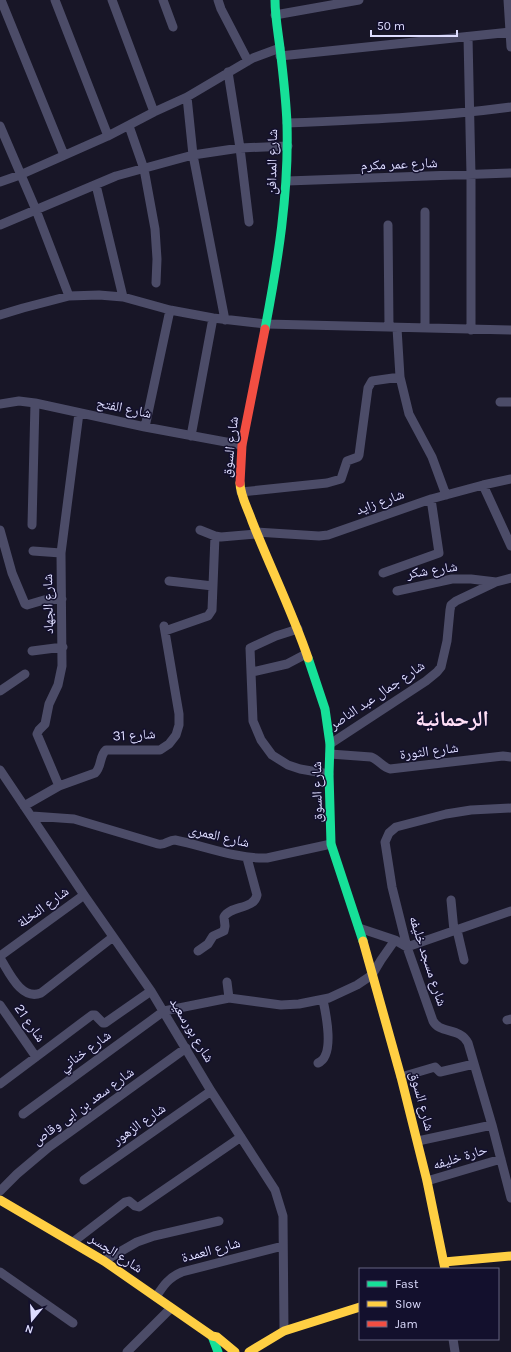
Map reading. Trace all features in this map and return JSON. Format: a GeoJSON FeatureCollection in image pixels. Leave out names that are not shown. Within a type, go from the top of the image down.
{"type":"FeatureCollection","features":[{"type":"Feature","properties":{"kind":"street"},"geometry":{"type":"LineString","coordinates":[[1,0],[64,155]]}},
{"type":"Feature","properties":{"kind":"street"},"geometry":{"type":"LineString","coordinates":[[55,0],[108,136]]}},
{"type":"Feature","properties":{"kind":"street"},"geometry":{"type":"LineString","coordinates":[[112,0],[154,112]]}},
{"type":"Feature","properties":{"kind":"street"},"geometry":{"type":"LineString","coordinates":[[163,0],[173,27]]}},
{"type":"Feature","properties":{"kind":"street"},"geometry":{"type":"LineString","coordinates":[[218,0],[221,9],[248,61]]}},
{"type":"Feature","properties":{"kind":"street","name":"شارع المدافن"},"geometry":{"type":"LineString","coordinates":[[266,324],[283,221],[287,181],[288,146],[280,52],[275,15],[275,0]]}},
{"type":"Feature","properties":{"kind":"street"},"geometry":{"type":"LineString","coordinates":[[275,15],[359,0]]}},
{"type":"Feature","properties":{"kind":"street"},"geometry":{"type":"LineString","coordinates":[[508,0],[511,47]]}},
{"type":"Feature","properties":{"kind":"street"},"geometry":{"type":"LineString","coordinates":[[0,182],[20,175],[129,126],[154,112],[187,97],[248,61],[280,52],[468,37],[511,32]]}},
{"type":"Feature","properties":{"kind":"street"},"geometry":{"type":"LineString","coordinates":[[468,37],[471,175],[471,330]]}},
{"type":"Feature","properties":{"kind":"street"},"geometry":{"type":"LineString","coordinates":[[228,72],[240,148],[249,222]]}},
{"type":"Feature","properties":{"kind":"street"},"geometry":{"type":"LineString","coordinates":[[187,97],[193,155],[225,320]]}},
{"type":"Feature","properties":{"kind":"street"},"geometry":{"type":"LineString","coordinates":[[287,123],[403,118],[469,113],[511,107]]}},
{"type":"Feature","properties":{"kind":"street"},"geometry":{"type":"LineString","coordinates":[[0,126],[36,210],[68,296]]}},
{"type":"Feature","properties":{"kind":"street"},"geometry":{"type":"LineString","coordinates":[[129,126],[144,169],[155,230],[157,259],[156,283]]}},
{"type":"Feature","properties":{"kind":"street"},"geometry":{"type":"LineString","coordinates":[[0,225],[116,176],[193,155],[240,148],[288,146]]}},
{"type":"Feature","properties":{"kind":"street","name":"شارع عمر مكرم"},"geometry":{"type":"LineString","coordinates":[[287,181],[511,173]]}},
{"type":"Feature","properties":{"kind":"street"},"geometry":{"type":"LineString","coordinates":[[96,185],[123,298]]}},
{"type":"Feature","properties":{"kind":"street"},"geometry":{"type":"LineString","coordinates":[[425,328],[426,212]]}},
{"type":"Feature","properties":{"kind":"street"},"geometry":{"type":"LineString","coordinates":[[388,225],[393,328],[400,377],[409,414],[432,457],[446,495]]}},
{"type":"Feature","properties":{"kind":"street"},"geometry":{"type":"LineString","coordinates":[[0,315],[68,296],[99,295],[123,298],[170,310],[213,318],[266,324],[511,330]]}},
{"type":"Feature","properties":{"kind":"street"},"geometry":{"type":"LineString","coordinates":[[145,427],[170,310]]}},
{"type":"Feature","properties":{"kind":"street"},"geometry":{"type":"LineString","coordinates":[[191,436],[213,318]]}},
{"type":"Feature","properties":{"kind":"street","name":"شارع السوق"},"geometry":{"type":"LineString","coordinates":[[266,324],[242,445],[239,479],[241,492],[256,533],[298,629],[325,709],[330,744],[329,774],[332,844],[359,928],[401,1077],[427,1181],[444,1266]]}},
{"type":"Feature","properties":{"kind":"street"},"geometry":{"type":"LineString","coordinates":[[241,492],[327,483],[341,480],[348,461],[357,458],[359,455],[368,388],[372,381],[400,377]]}},
{"type":"Feature","properties":{"kind":"street","name":"شارع الفتح"},"geometry":{"type":"LineString","coordinates":[[0,404],[19,401],[35,403],[145,427],[242,445]]}},
{"type":"Feature","properties":{"kind":"street"},"geometry":{"type":"LineString","coordinates":[[500,402],[511,402]]}},
{"type":"Feature","properties":{"kind":"street"},"geometry":{"type":"LineString","coordinates":[[32,525],[35,403]]}},
{"type":"Feature","properties":{"kind":"street","name":"شارع الجهاد"},"geometry":{"type":"LineString","coordinates":[[60,786],[37,734],[44,724],[49,704],[58,685],[62,666],[61,553],[79,413]]}},
{"type":"Feature","properties":{"kind":"street","name":"شارع زايد"},"geometry":{"type":"LineString","coordinates":[[215,536],[221,537],[256,533],[319,536],[328,535],[431,499],[511,479]]}},
{"type":"Feature","properties":{"kind":"street"},"geometry":{"type":"LineString","coordinates":[[483,485],[511,546]]}},
{"type":"Feature","properties":{"kind":"street"},"geometry":{"type":"LineString","coordinates":[[382,573],[439,553],[431,499]]}},
{"type":"Feature","properties":{"kind":"street"},"geometry":{"type":"LineString","coordinates":[[0,530],[12,573],[24,604],[27,605],[44,600],[62,599]]}},
{"type":"Feature","properties":{"kind":"street"},"geometry":{"type":"LineString","coordinates":[[169,581],[213,586],[215,536],[200,530]]}},
{"type":"Feature","properties":{"kind":"street"},"geometry":{"type":"LineString","coordinates":[[33,551],[61,553]]}},
{"type":"Feature","properties":{"kind":"street"},"geometry":{"type":"LineString","coordinates":[[496,582],[511,578]]}},
{"type":"Feature","properties":{"kind":"street","name":"شارع شكر"},"geometry":{"type":"LineString","coordinates":[[397,591],[452,579],[471,579],[496,582]]}},
{"type":"Feature","properties":{"kind":"street","name":"شارع جمال عبد الناصر"},"geometry":{"type":"LineString","coordinates":[[330,744],[426,681],[437,672],[441,667],[447,641],[451,605],[456,601],[496,582]]}},
{"type":"Feature","properties":{"kind":"street","name":"شارع 31"},"geometry":{"type":"LineString","coordinates":[[24,806],[60,786],[95,773],[99,770],[102,755],[106,750],[160,750],[169,744],[176,735],[179,725],[179,714],[164,629],[208,616],[212,610],[213,586]]}},
{"type":"Feature","properties":{"kind":"street"},"geometry":{"type":"LineString","coordinates":[[298,629],[276,636],[251,647],[253,721],[261,740],[272,755],[279,761],[300,769],[329,774]]}},
{"type":"Feature","properties":{"kind":"street"},"geometry":{"type":"LineString","coordinates":[[32,651],[63,647]]}},
{"type":"Feature","properties":{"kind":"street"},"geometry":{"type":"LineString","coordinates":[[252,672],[287,664],[306,654]]}},
{"type":"Feature","properties":{"kind":"street"},"geometry":{"type":"LineString","coordinates":[[0,691],[25,674]]}},
{"type":"Feature","properties":{"kind":"street","name":"شارع الثورة"},"geometry":{"type":"LineString","coordinates":[[330,754],[371,757],[377,760],[382,766],[390,769],[502,756],[511,757]]}},
{"type":"Feature","properties":{"kind":"street","name":"شارع بورسعيد"},"geometry":{"type":"LineString","coordinates":[[0,770],[84,895],[151,990],[278,1198],[283,1216],[284,1331]]}},
{"type":"Feature","properties":{"kind":"street","name":"شارع مسجد خليفه"},"geometry":{"type":"LineString","coordinates":[[511,808],[471,810],[446,814],[396,827],[388,833],[385,842],[392,887],[407,947],[434,1024],[438,1027],[463,1036],[468,1043],[492,1125],[511,1198]]}},
{"type":"Feature","properties":{"kind":"street","name":"شارع العمرى"},"geometry":{"type":"LineString","coordinates":[[32,816],[74,819],[158,844],[164,844],[170,840],[175,840],[247,858],[267,858],[332,844]]}},
{"type":"Feature","properties":{"kind":"street"},"geometry":{"type":"LineString","coordinates":[[198,951],[208,944],[213,936],[224,931],[224,917],[226,913],[255,900],[257,895],[247,858]]}},
{"type":"Feature","properties":{"kind":"street","name":"شارع النخلة"},"geometry":{"type":"LineString","coordinates":[[1,954],[84,895]]}},
{"type":"Feature","properties":{"kind":"street"},"geometry":{"type":"LineString","coordinates":[[451,900],[456,930],[464,960]]}},
{"type":"Feature","properties":{"kind":"street"},"geometry":{"type":"LineString","coordinates":[[359,928],[395,940],[407,947],[511,911]]}},
{"type":"Feature","properties":{"kind":"street"},"geometry":{"type":"LineString","coordinates":[[1,954],[13,979],[24,992],[31,995],[37,995],[113,937]]}},
{"type":"Feature","properties":{"kind":"street"},"geometry":{"type":"LineString","coordinates":[[164,1011],[229,998],[281,1005],[298,1004],[329,998],[357,985],[372,975],[395,940]]}},
{"type":"Feature","properties":{"kind":"street"},"geometry":{"type":"LineString","coordinates":[[227,982],[229,998]]}},
{"type":"Feature","properties":{"kind":"street"},"geometry":{"type":"LineString","coordinates":[[0,1084],[92,1015],[95,1015],[103,1023],[105,1023],[151,990]]}},
{"type":"Feature","properties":{"kind":"street"},"geometry":{"type":"LineString","coordinates":[[318,1063],[323,1059],[327,1047],[328,1033],[327,1020],[322,1000]]}},
{"type":"Feature","properties":{"kind":"street","name":"شارع 21"},"geometry":{"type":"LineString","coordinates":[[0,1005],[36,1057]]}},
{"type":"Feature","properties":{"kind":"street","name":"شارع خناني"},"geometry":{"type":"LineString","coordinates":[[23,1114],[164,1011]]}},
{"type":"Feature","properties":{"kind":"street","name":"شارع سعد بن ابى وقاص"},"geometry":{"type":"LineString","coordinates":[[0,1191],[17,1174],[49,1147],[186,1048]]}},
{"type":"Feature","properties":{"kind":"street"},"geometry":{"type":"LineString","coordinates":[[401,1077],[435,1066],[440,1072],[474,1064]]}},
{"type":"Feature","properties":{"kind":"street","name":"شارع الزهور"},"geometry":{"type":"LineString","coordinates":[[84,1180],[211,1090]]}},
{"type":"Feature","properties":{"kind":"street"},"geometry":{"type":"LineString","coordinates":[[418,1142],[492,1125]]}},
{"type":"Feature","properties":{"kind":"street"},"geometry":{"type":"LineString","coordinates":[[73,1242],[125,1202],[130,1202],[139,1207],[241,1138]]}},
{"type":"Feature","properties":{"kind":"street","name":"حارة خليفه"},"geometry":{"type":"LineString","coordinates":[[427,1181],[501,1159]]}},
{"type":"Feature","properties":{"kind":"street","name":"شارع الجسر"},"geometry":{"type":"LineString","coordinates":[[0,1200],[104,1261],[212,1336],[217,1337],[235,1352]]}},
{"type":"Feature","properties":{"kind":"street"},"geometry":{"type":"LineString","coordinates":[[104,1261],[137,1242],[154,1236],[219,1221]]}},
{"type":"Feature","properties":{"kind":"street","name":"شارع العمدة"},"geometry":{"type":"LineString","coordinates":[[156,1297],[166,1281],[182,1272],[283,1246]]}},
{"type":"Feature","properties":{"kind":"street"},"geometry":{"type":"LineString","coordinates":[[444,1266],[511,1256]]}},
{"type":"Feature","properties":{"kind":"street"},"geometry":{"type":"LineString","coordinates":[[0,1272],[73,1323]]}},
{"type":"Feature","properties":{"kind":"street"},"geometry":{"type":"LineString","coordinates":[[249,1352],[284,1331],[359,1307]]}},
{"type":"Feature","properties":{"kind":"street"},"geometry":{"type":"LineString","coordinates":[[127,1352],[171,1308]]}},
{"type":"Feature","properties":{"kind":"street"},"geometry":{"type":"LineString","coordinates":[[212,1336],[218,1352]]}},
{"type":"Feature","properties":{"kind":"street"},"geometry":{"type":"LineString","coordinates":[[453,1340],[455,1352]]}},
{"type":"Feature","properties":{"kind":"traffic: fast"},"geometry":{"type":"LineString","coordinates":[[265,329],[282,227],[287,150],[285,96],[275,0]]}},
{"type":"Feature","properties":{"kind":"traffic: fast"},"geometry":{"type":"LineString","coordinates":[[308,658],[325,709],[330,744],[329,774],[331,844],[363,941]]}},
{"type":"Feature","properties":{"kind":"traffic: fast"},"geometry":{"type":"LineString","coordinates":[[212,1336],[218,1352]]}},
{"type":"Feature","properties":{"kind":"traffic: slow"},"geometry":{"type":"LineString","coordinates":[[240,483],[244,502],[295,623],[308,658]]}},
{"type":"Feature","properties":{"kind":"traffic: slow"},"geometry":{"type":"LineString","coordinates":[[363,941],[401,1077],[427,1181],[445,1268]]}},
{"type":"Feature","properties":{"kind":"traffic: slow"},"geometry":{"type":"LineString","coordinates":[[0,1200],[104,1261],[212,1336],[217,1337],[235,1352]]}},
{"type":"Feature","properties":{"kind":"traffic: slow"},"geometry":{"type":"LineString","coordinates":[[444,1262],[511,1256]]}},
{"type":"Feature","properties":{"kind":"traffic: slow"},"geometry":{"type":"LineString","coordinates":[[249,1352],[284,1331],[359,1307]]}},
{"type":"Feature","properties":{"kind":"traffic: jam"},"geometry":{"type":"LineString","coordinates":[[240,483],[242,445],[265,329]]}},
{"type":"Feature","properties":{"kind":"district","name":"الرحمانية"},"geometry":{"type":"Point","coordinates":[452,719]}}]}
